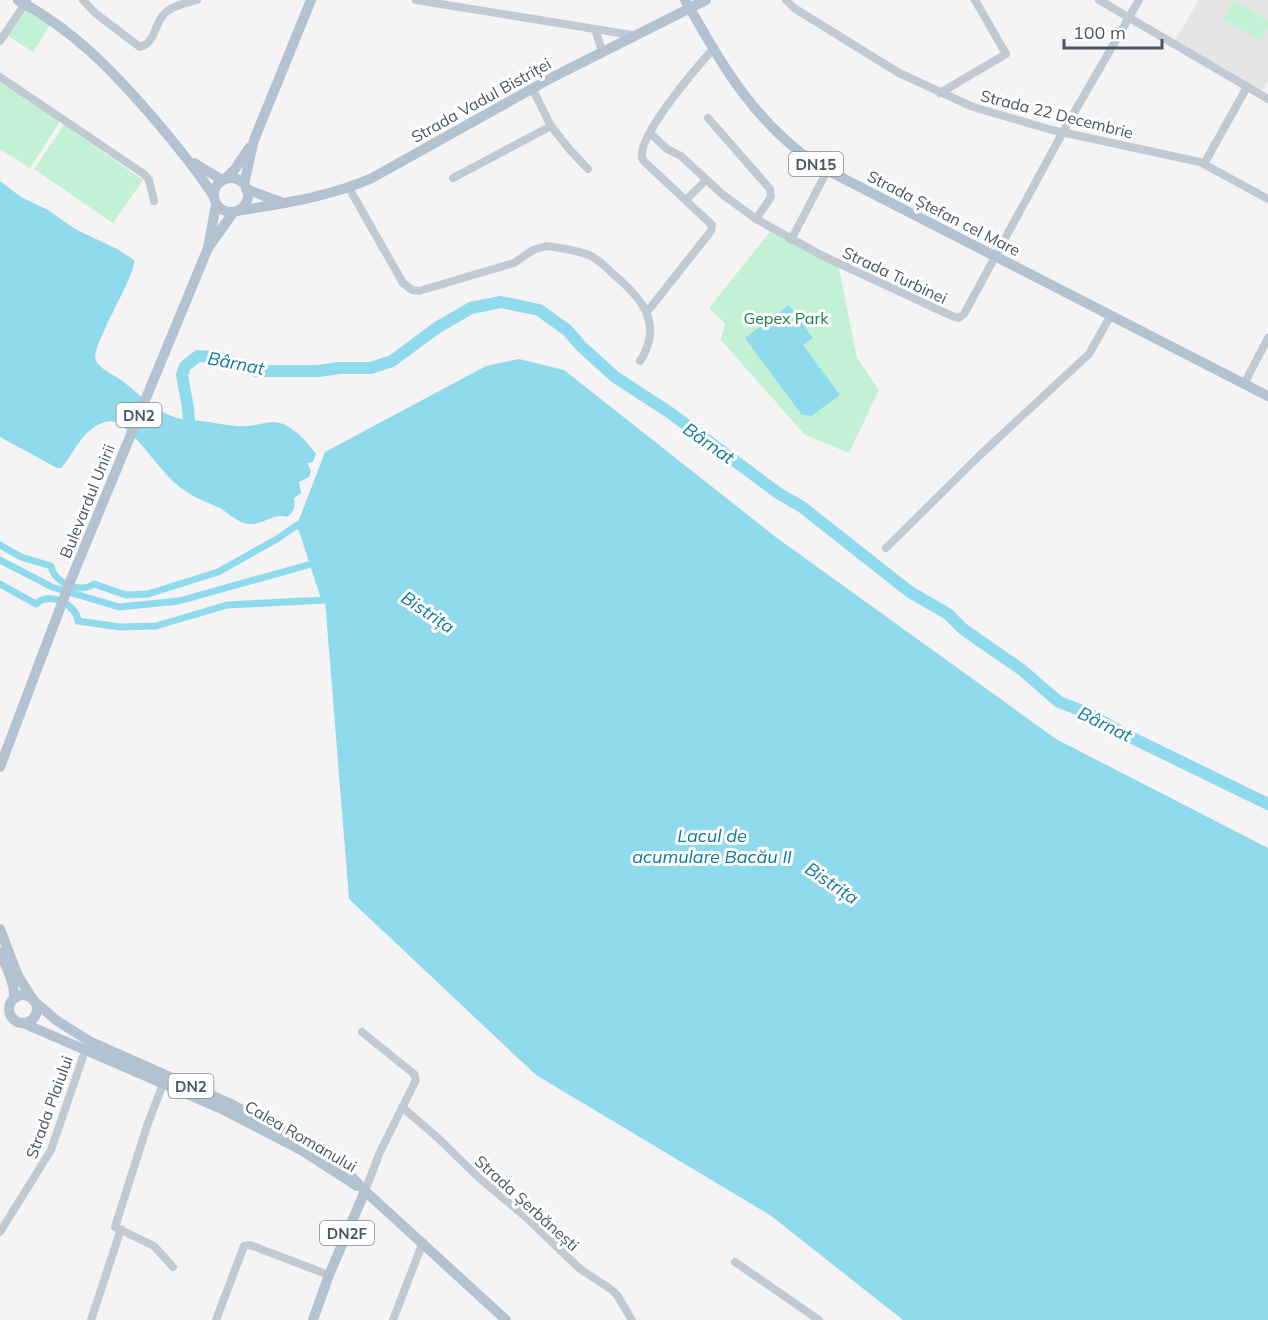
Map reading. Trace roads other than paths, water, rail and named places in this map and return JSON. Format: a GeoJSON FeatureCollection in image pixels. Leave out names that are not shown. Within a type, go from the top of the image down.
{"type":"FeatureCollection","features":[{"type":"Feature","properties":{"kind":"main road","name":"DN2"},"geometry":{"type":"LineString","coordinates":[[214,200],[214,189],[235,169],[254,140],[311,0]]}},
{"type":"Feature","properties":{"kind":"main road","name":"Strada Vadul Bistriței"},"geometry":{"type":"LineString","coordinates":[[236,212],[314,198],[349,188],[393,167],[687,4],[706,0]]}},
{"type":"Feature","properties":{"kind":"main road"},"geometry":{"type":"LineString","coordinates":[[24,1],[50,18],[101,60],[191,161],[214,200],[226,212],[236,212]]}},
{"type":"Feature","properties":{"kind":"main road","name":"Strada Ștefan cel Mare"},"geometry":{"type":"LineString","coordinates":[[687,4],[741,92],[763,120],[790,145],[827,171],[1268,396]]}},
{"type":"Feature","properties":{"kind":"main road","name":"DN2"},"geometry":{"type":"LineString","coordinates":[[236,212],[246,204],[248,194],[245,186],[254,140]]}},
{"type":"Feature","properties":{"kind":"main road"},"geometry":{"type":"LineString","coordinates":[[191,161],[224,179],[239,180],[245,186]]}},
{"type":"Feature","properties":{"kind":"main road","name":"Strada Vadul Bistriței"},"geometry":{"type":"LineString","coordinates":[[245,186],[283,203]]}},
{"type":"Feature","properties":{"kind":"main road","name":"Bulevardul Unirii"},"geometry":{"type":"LineString","coordinates":[[0,767],[60,607],[208,248],[214,200]]}},
{"type":"Feature","properties":{"kind":"main road","name":"Bulevardul Unirii"},"geometry":{"type":"LineString","coordinates":[[208,248],[236,212]]}},
{"type":"Feature","properties":{"kind":"main road","name":"Calea Romanului"},"geometry":{"type":"LineString","coordinates":[[0,929],[18,976],[34,1000],[87,1046],[163,1084],[224,1110],[303,1151],[365,1191]]}},
{"type":"Feature","properties":{"kind":"main road"},"geometry":{"type":"LineString","coordinates":[[0,952],[13,984],[8,1002],[9,1012],[18,1021],[32,1020],[35,1016],[37,1007],[34,1000],[23,995],[8,1002]]}},
{"type":"Feature","properties":{"kind":"main road","name":"Calea Romanului"},"geometry":{"type":"LineString","coordinates":[[0,1016],[87,1046],[229,1103],[308,1144],[347,1172],[506,1320]]}},
{"type":"Feature","properties":{"kind":"main road","name":"DN2F"},"geometry":{"type":"LineString","coordinates":[[313,1320],[329,1275],[365,1191]]}},
{"type":"Feature","properties":{"kind":"street"},"geometry":{"type":"LineString","coordinates":[[83,0],[95,13],[140,47],[149,42],[166,11],[197,0]]}},
{"type":"Feature","properties":{"kind":"street"},"geometry":{"type":"LineString","coordinates":[[416,0],[632,35]]}},
{"type":"Feature","properties":{"kind":"street","name":"Strada 22 Decembrie"},"geometry":{"type":"LineString","coordinates":[[786,0],[794,8],[899,73],[940,93],[990,113],[1204,164],[1268,199]]}},
{"type":"Feature","properties":{"kind":"street"},"geometry":{"type":"LineString","coordinates":[[940,93],[1006,54],[975,0]]}},
{"type":"Feature","properties":{"kind":"street"},"geometry":{"type":"LineString","coordinates":[[1099,0],[1268,99]]}},
{"type":"Feature","properties":{"kind":"street"},"geometry":{"type":"LineString","coordinates":[[997,256],[1063,132],[1139,0]]}},
{"type":"Feature","properties":{"kind":"street"},"geometry":{"type":"LineString","coordinates":[[0,41],[24,1]]}},
{"type":"Feature","properties":{"kind":"street"},"geometry":{"type":"LineString","coordinates":[[595,29],[602,51]]}},
{"type":"Feature","properties":{"kind":"street"},"geometry":{"type":"LineString","coordinates":[[647,312],[711,231],[712,225],[643,160],[642,152],[650,133],[669,103],[713,49]]}},
{"type":"Feature","properties":{"kind":"street"},"geometry":{"type":"LineString","coordinates":[[0,77],[144,174],[149,180],[154,201]]}},
{"type":"Feature","properties":{"kind":"street"},"geometry":{"type":"LineString","coordinates":[[1204,164],[1247,87]]}},
{"type":"Feature","properties":{"kind":"street"},"geometry":{"type":"LineString","coordinates":[[532,88],[551,126],[588,169]]}},
{"type":"Feature","properties":{"kind":"street"},"geometry":{"type":"LineString","coordinates":[[708,118],[770,189],[771,197],[756,219]]}},
{"type":"Feature","properties":{"kind":"street"},"geometry":{"type":"LineString","coordinates":[[453,178],[551,126]]}},
{"type":"Feature","properties":{"kind":"street","name":"Strada Turbinei"},"geometry":{"type":"LineString","coordinates":[[650,133],[668,149],[681,156],[722,195],[790,240],[952,316],[959,318],[964,314],[997,256]]}},
{"type":"Feature","properties":{"kind":"street"},"geometry":{"type":"LineString","coordinates":[[790,240],[827,171]]}},
{"type":"Feature","properties":{"kind":"street"},"geometry":{"type":"LineString","coordinates":[[687,199],[706,180]]}},
{"type":"Feature","properties":{"kind":"street"},"geometry":{"type":"LineString","coordinates":[[349,188],[407,287],[419,291],[514,263],[539,247],[546,246],[593,257],[635,294],[647,312],[650,339],[640,361]]}},
{"type":"Feature","properties":{"kind":"street"},"geometry":{"type":"LineString","coordinates":[[886,548],[980,455],[1089,354],[1111,315]]}},
{"type":"Feature","properties":{"kind":"street"},"geometry":{"type":"LineString","coordinates":[[1244,384],[1268,338]]}},
{"type":"Feature","properties":{"kind":"street"},"geometry":{"type":"LineString","coordinates":[[362,1032],[416,1076],[417,1080],[380,1152],[365,1191]]}},
{"type":"Feature","properties":{"kind":"street","name":"Strada Plaiului"},"geometry":{"type":"LineString","coordinates":[[0,1232],[51,1150],[87,1046]]}},
{"type":"Feature","properties":{"kind":"street"},"geometry":{"type":"LineString","coordinates":[[163,1084],[147,1126],[115,1227],[154,1246],[173,1267]]}},
{"type":"Feature","properties":{"kind":"street","name":"Strada Șerbănești"},"geometry":{"type":"LineString","coordinates":[[402,1107],[438,1138],[477,1177],[528,1219],[580,1269],[617,1295],[632,1320]]}},
{"type":"Feature","properties":{"kind":"street"},"geometry":{"type":"LineString","coordinates":[[91,1320],[121,1229]]}},
{"type":"Feature","properties":{"kind":"street"},"geometry":{"type":"LineString","coordinates":[[393,1320],[423,1242]]}},
{"type":"Feature","properties":{"kind":"street"},"geometry":{"type":"LineString","coordinates":[[216,1320],[244,1246],[250,1245],[329,1275]]}},
{"type":"Feature","properties":{"kind":"street"},"geometry":{"type":"LineString","coordinates":[[735,1262],[819,1320]]}},
{"type":"Feature","properties":{"kind":"water"},"geometry":{"type":"Polygon","coordinates":[[[0,181],[21,197],[48,210],[75,229],[117,249],[134,260],[128,280],[99,342],[96,361],[102,368],[122,380],[154,406],[174,417],[237,426],[280,423],[298,433],[308,443],[316,454],[313,462],[307,463],[311,471],[309,477],[299,482],[301,493],[294,498],[294,509],[290,515],[255,524],[238,520],[179,486],[124,427],[115,422],[105,422],[90,430],[61,468],[57,468],[0,437],[0,181]]]}},
{"type":"Feature","properties":{"kind":"water"},"geometry":{"type":"Polygon","coordinates":[[[789,305],[813,338],[803,345],[840,395],[811,416],[801,414],[745,338],[789,305]]]}},
{"type":"Feature","properties":{"kind":"water","name":"Lacul de acumulare Bacău II"},"geometry":{"type":"Polygon","coordinates":[[[519,359],[564,370],[777,538],[1056,739],[1268,848],[1268,1320],[903,1320],[770,1215],[536,1075],[349,899],[325,600],[303,528],[297,525],[325,452],[486,366],[519,359]]]}},
{"type":"Feature","properties":{"kind":"waterway","name":"Bârnat"},"geometry":{"type":"LineString","coordinates":[[190,436],[182,375],[185,366],[198,356],[217,357],[257,371],[371,368],[392,361],[438,327],[471,308],[501,302],[539,310],[567,330],[615,377],[669,412],[778,493],[802,507],[910,592],[948,614],[963,629],[1022,670],[1059,702],[1088,713],[1124,734],[1268,804]]}},
{"type":"Feature","properties":{"kind":"waterway"},"geometry":{"type":"LineString","coordinates":[[0,545],[21,557],[51,566],[57,577],[68,585],[82,588],[94,584],[126,595],[148,594],[218,572],[277,539],[297,525],[302,529],[325,600],[227,605],[156,626],[120,627],[78,621],[73,610],[62,601],[48,598],[36,604],[0,584]]}},
{"type":"Feature","properties":{"kind":"waterway"},"geometry":{"type":"LineString","coordinates":[[0,560],[52,587],[119,607],[179,601],[315,563]]}},
{"type":"Feature","properties":{"kind":"park label","name":"Gepex Park"},"geometry":{"type":"Point","coordinates":[786,318]}},
{"type":"Feature","properties":{"kind":"water label","name":"Bistrița"},"geometry":{"type":"Point","coordinates":[428,612]}},
{"type":"Feature","properties":{"kind":"water label","name":"Bistrița"},"geometry":{"type":"Point","coordinates":[832,883]}}]}
